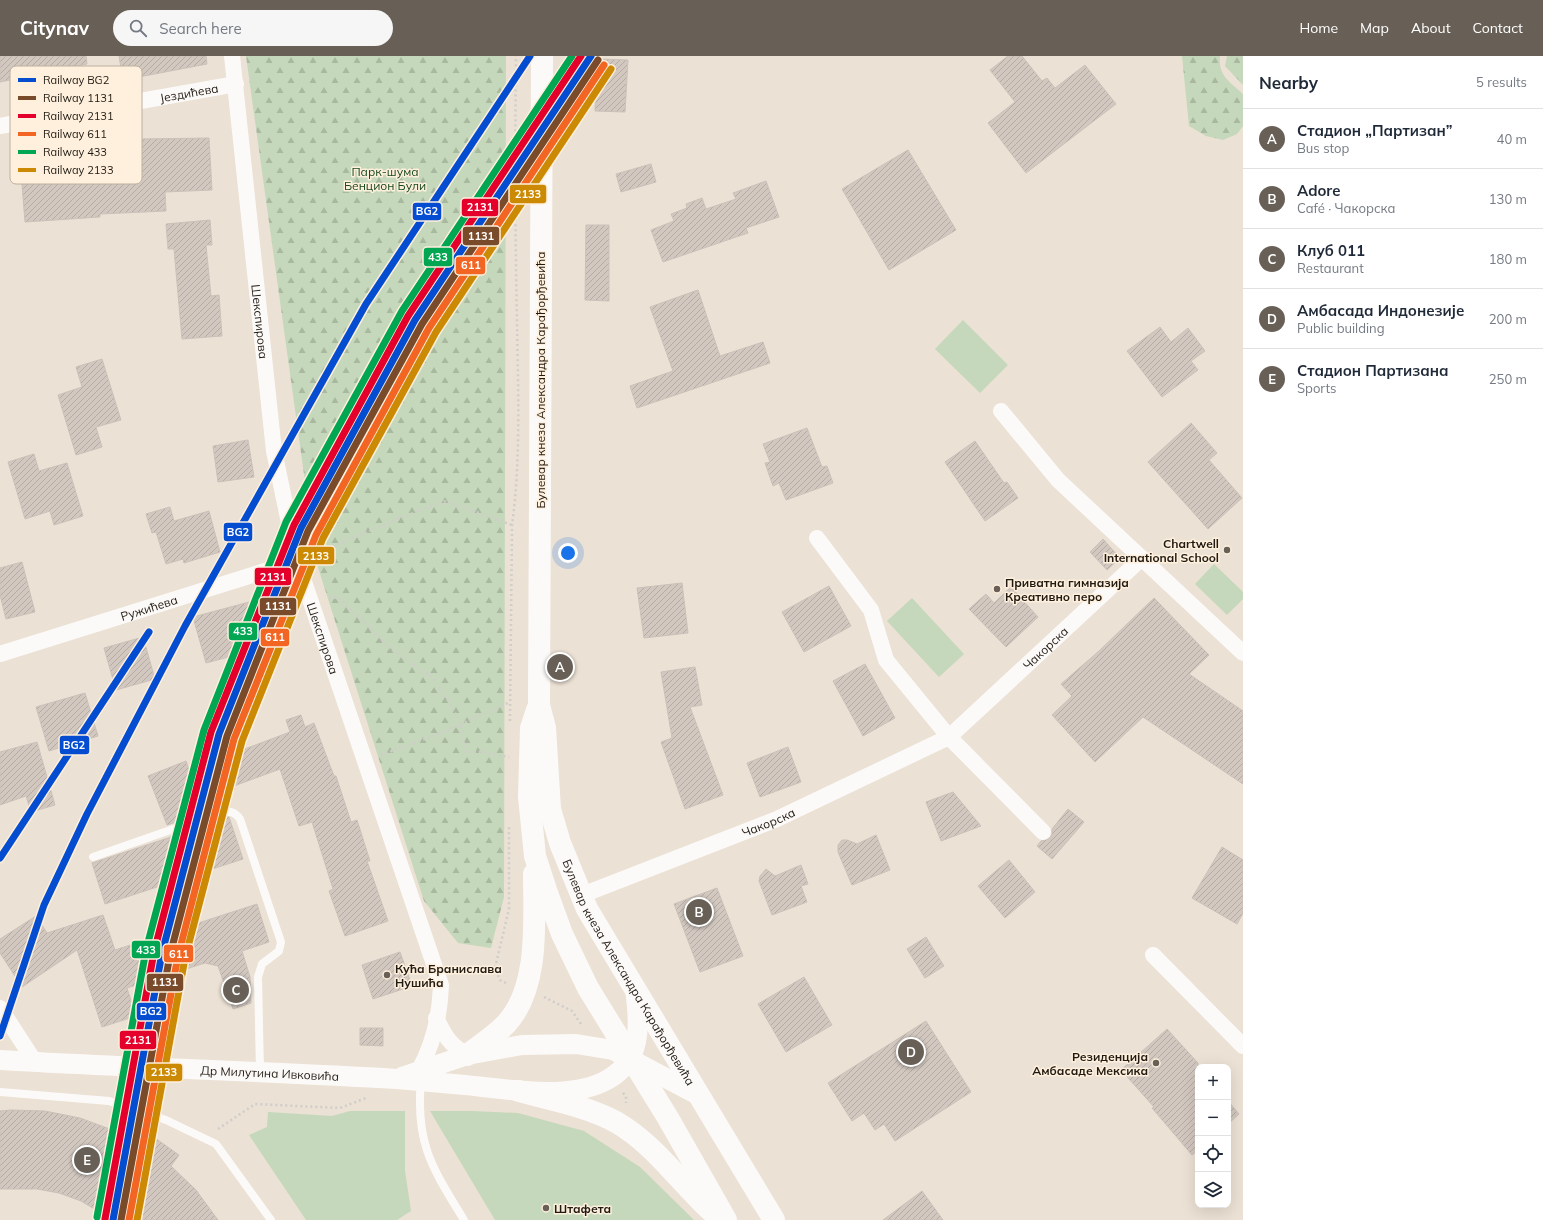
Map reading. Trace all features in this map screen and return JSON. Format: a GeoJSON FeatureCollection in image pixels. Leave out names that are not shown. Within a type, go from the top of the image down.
{"type":"FeatureCollection","features":[{"type":"Feature","properties":{"kind":"main road","name":"Булевар кнеза Александра Карађорђевића"},"geometry":{"type":"LineString","coordinates":[[542,56],[539,705],[545,728],[550,809],[560,843],[582,894],[601,932],[634,983],[698,1094],[774,1220]]}},
{"type":"Feature","properties":{"kind":"main road","name":"Булевар кнеза Александра Карађорђевића"},"geometry":{"type":"LineString","coordinates":[[539,705],[531,728],[529,757],[529,797],[535,856],[565,941],[588,988],[668,1118],[726,1220]]}},
{"type":"Feature","properties":{"kind":"main road"},"geometry":{"type":"LineString","coordinates":[[467,1055],[506,1024],[521,1002],[525,991],[531,958],[533,932],[535,856]]}},
{"type":"Feature","properties":{"kind":"main road"},"geometry":{"type":"LineString","coordinates":[[519,1091],[576,1106],[616,1122],[659,1156],[720,1220]]}},
{"type":"Feature","properties":{"kind":"street","name":"Шекспирова"},"geometry":{"type":"LineString","coordinates":[[232,56],[274,443],[297,561],[364,761],[439,975],[440,996],[431,1045],[420,1076]]}},
{"type":"Feature","properties":{"kind":"street","name":"Јездићева"},"geometry":{"type":"LineString","coordinates":[[142,101],[236,84]]}},
{"type":"Feature","properties":{"kind":"street","name":"Јездићева"},"geometry":{"type":"LineString","coordinates":[[0,126],[10,124]]}},
{"type":"Feature","properties":{"kind":"street"},"geometry":{"type":"LineString","coordinates":[[1001,411],[1058,480],[1243,653]]}},
{"type":"Feature","properties":{"kind":"street"},"geometry":{"type":"LineString","coordinates":[[817,538],[871,610],[886,660],[949,737],[1043,832]]}},
{"type":"Feature","properties":{"kind":"street","name":"Чакорска"},"geometry":{"type":"LineString","coordinates":[[582,894],[777,819],[949,737],[1142,558]]}},
{"type":"Feature","properties":{"kind":"street","name":"Ружићева"},"geometry":{"type":"LineString","coordinates":[[0,654],[297,561]]}},
{"type":"Feature","properties":{"kind":"street"},"geometry":{"type":"LineString","coordinates":[[1153,955],[1243,1046]]}},
{"type":"Feature","properties":{"kind":"street"},"geometry":{"type":"LineString","coordinates":[[631,1059],[636,1042],[638,1022],[634,983]]}},
{"type":"Feature","properties":{"kind":"street"},"geometry":{"type":"LineString","coordinates":[[0,1008],[35,1062]]}},
{"type":"Feature","properties":{"kind":"street"},"geometry":{"type":"LineString","coordinates":[[436,1018],[447,1040],[454,1048],[467,1055]]}},
{"type":"Feature","properties":{"kind":"street","name":"Др Милутина Ивковића"},"geometry":{"type":"LineString","coordinates":[[420,1076],[467,1055],[522,1045],[555,1043],[606,1048],[631,1059],[698,1094]]}},
{"type":"Feature","properties":{"kind":"street","name":"Др Милутина Ивковића"},"geometry":{"type":"LineString","coordinates":[[0,1060],[396,1079],[420,1076],[519,1091],[585,1088],[603,1082],[613,1076],[631,1059]]}},
{"type":"Feature","properties":{"kind":"lane"},"geometry":{"type":"LineString","coordinates":[[93,857],[222,812],[230,811],[236,813],[240,819],[282,942],[279,950],[262,964],[258,977],[260,1073]]}},
{"type":"Feature","properties":{"kind":"lane"},"geometry":{"type":"LineString","coordinates":[[420,1076],[420,1115],[426,1151],[435,1174],[464,1220]]}},
{"type":"Feature","properties":{"kind":"lane"},"geometry":{"type":"LineString","coordinates":[[0,1092],[109,1100],[166,1120],[216,1144],[271,1220]]}},
{"type":"Feature","properties":{"kind":"path"},"geometry":{"type":"LineString","coordinates":[[297,561],[418,510],[446,501],[512,524]]}},
{"type":"Feature","properties":{"kind":"path"},"geometry":{"type":"LineString","coordinates":[[311,600],[326,597],[340,598],[391,648],[432,677],[447,699],[461,724],[465,752],[481,752],[509,757]]}},
{"type":"Feature","properties":{"kind":"path"},"geometry":{"type":"LineString","coordinates":[[364,761],[461,724],[510,702]]}},
{"type":"Feature","properties":{"kind":"path"},"geometry":{"type":"LineString","coordinates":[[204,1138],[255,1104],[340,1108],[370,1096]]}},
{"type":"Feature","properties":{"kind":"green space","name":"Парк-шума Бенцион Були"},"geometry":{"type":"Polygon","coordinates":[[[246,56],[506,56],[504,897],[491,948],[458,943],[424,901],[316,561],[246,56]]]}},
{"type":"Feature","properties":{"kind":"green space"},"geometry":{"type":"Polygon","coordinates":[[[1182,56],[1220,56],[1223,74],[1229,82],[1243,94],[1243,126],[1237,134],[1223,140],[1206,136],[1189,126],[1182,56]]]}},
{"type":"Feature","properties":{"kind":"green space"},"geometry":{"type":"Polygon","coordinates":[[[1227,56],[1243,56],[1243,85],[1225,66],[1227,56]]]}},
{"type":"Feature","properties":{"kind":"green space"},"geometry":{"type":"Polygon","coordinates":[[[963,320],[1008,365],[980,393],[935,349],[963,320]]]}},
{"type":"Feature","properties":{"kind":"green space"},"geometry":{"type":"Polygon","coordinates":[[[1214,564],[1243,592],[1243,599],[1227,615],[1195,584],[1214,564]]]}},
{"type":"Feature","properties":{"kind":"green space"},"geometry":{"type":"Polygon","coordinates":[[[912,598],[964,654],[939,677],[887,621],[912,598]]]}},
{"type":"Feature","properties":{"kind":"green space"},"geometry":{"type":"Polygon","coordinates":[[[350,1111],[405,1111],[405,1171],[411,1211],[397,1220],[306,1220],[249,1135],[267,1127],[268,1112],[332,1116],[350,1111]]]}},
{"type":"Feature","properties":{"kind":"green space"},"geometry":{"type":"Polygon","coordinates":[[[430,1111],[518,1113],[584,1131],[640,1167],[694,1220],[495,1220],[430,1111]]]}},
{"type":"Feature","properties":{"kind":"building"},"geometry":{"type":"Polygon","coordinates":[[[0,56],[86,56],[87,64],[77,66],[10,66],[10,80],[0,82],[0,56]]]}},
{"type":"Feature","properties":{"kind":"building"},"geometry":{"type":"Polygon","coordinates":[[[119,56],[206,56],[207,64],[142,76],[142,66],[121,66],[119,56]]]}},
{"type":"Feature","properties":{"kind":"building"},"geometry":{"type":"Polygon","coordinates":[[[1008,56],[1022,56],[1042,81],[1047,78],[1055,88],[1085,65],[1116,104],[1026,173],[988,123],[1015,102],[990,70],[1008,56]]]}},
{"type":"Feature","properties":{"kind":"building"},"geometry":{"type":"Polygon","coordinates":[[[597,59],[628,60],[625,112],[595,111],[597,59]]]}},
{"type":"Feature","properties":{"kind":"building"},"geometry":{"type":"Polygon","coordinates":[[[209,138],[212,190],[165,192],[166,211],[100,214],[100,217],[25,222],[22,184],[142,184],[142,139],[209,138]]]}},
{"type":"Feature","properties":{"kind":"building"},"geometry":{"type":"Polygon","coordinates":[[[908,150],[956,230],[889,270],[842,189],[908,150]]]}},
{"type":"Feature","properties":{"kind":"building"},"geometry":{"type":"Polygon","coordinates":[[[651,164],[656,182],[621,192],[616,174],[651,164]]]}},
{"type":"Feature","properties":{"kind":"building"},"geometry":{"type":"Polygon","coordinates":[[[766,181],[779,217],[746,228],[748,233],[663,262],[651,230],[674,221],[671,214],[687,208],[686,204],[702,198],[706,209],[736,199],[733,193],[766,181]]]}},
{"type":"Feature","properties":{"kind":"building"},"geometry":{"type":"Polygon","coordinates":[[[210,220],[212,245],[206,245],[211,296],[219,295],[222,336],[182,339],[174,249],[168,249],[166,224],[210,220]]]}},
{"type":"Feature","properties":{"kind":"building"},"geometry":{"type":"Polygon","coordinates":[[[586,225],[609,225],[609,301],[585,300],[586,225]]]}},
{"type":"Feature","properties":{"kind":"building"},"geometry":{"type":"Polygon","coordinates":[[[698,290],[720,356],[763,342],[770,363],[637,408],[630,386],[673,371],[650,307],[698,290]]]}},
{"type":"Feature","properties":{"kind":"building"},"geometry":{"type":"Polygon","coordinates":[[[1160,327],[1171,342],[1188,328],[1205,351],[1191,361],[1198,370],[1162,397],[1127,351],[1160,327]]]}},
{"type":"Feature","properties":{"kind":"building"},"geometry":{"type":"Polygon","coordinates":[[[102,359],[121,420],[96,427],[102,447],[76,455],[58,395],[82,387],[76,367],[102,359]]]}},
{"type":"Feature","properties":{"kind":"building"},"geometry":{"type":"Polygon","coordinates":[[[1191,423],[1217,453],[1209,460],[1242,498],[1208,529],[1148,462],[1191,423]]]}},
{"type":"Feature","properties":{"kind":"building"},"geometry":{"type":"Polygon","coordinates":[[[807,428],[822,467],[827,466],[833,483],[786,500],[779,483],[773,486],[765,463],[770,462],[763,444],[807,428]]]}},
{"type":"Feature","properties":{"kind":"building"},"geometry":{"type":"Polygon","coordinates":[[[248,440],[254,477],[218,482],[213,446],[248,440]]]}},
{"type":"Feature","properties":{"kind":"building"},"geometry":{"type":"Polygon","coordinates":[[[975,441],[1004,483],[1007,482],[1018,498],[985,521],[945,462],[975,441]]]}},
{"type":"Feature","properties":{"kind":"building"},"geometry":{"type":"Polygon","coordinates":[[[34,454],[39,471],[67,463],[83,516],[54,525],[50,511],[25,519],[8,462],[34,454]]]}},
{"type":"Feature","properties":{"kind":"building"},"geometry":{"type":"Polygon","coordinates":[[[170,507],[174,521],[209,511],[220,552],[184,563],[183,559],[166,564],[156,532],[152,533],[146,514],[170,507]]]}},
{"type":"Feature","properties":{"kind":"building"},"geometry":{"type":"Polygon","coordinates":[[[1103,539],[1120,558],[1107,570],[1090,552],[1103,539]]]}},
{"type":"Feature","properties":{"kind":"building"},"geometry":{"type":"Polygon","coordinates":[[[22,562],[35,612],[6,619],[0,595],[0,568],[22,562]]]}},
{"type":"Feature","properties":{"kind":"building"},"geometry":{"type":"Polygon","coordinates":[[[682,583],[688,633],[644,638],[637,588],[682,583]]]}},
{"type":"Feature","properties":{"kind":"building"},"geometry":{"type":"Polygon","coordinates":[[[829,586],[851,626],[804,652],[782,612],[829,586]]]}},
{"type":"Feature","properties":{"kind":"building"},"geometry":{"type":"Polygon","coordinates":[[[1011,587],[1038,617],[1006,647],[969,609],[986,594],[994,603],[1011,587]]]}},
{"type":"Feature","properties":{"kind":"building"},"geometry":{"type":"Polygon","coordinates":[[[1154,598],[1209,655],[1189,674],[1243,711],[1243,784],[1143,717],[1095,762],[1052,715],[1072,696],[1061,684],[1099,651],[1154,598]]]}},
{"type":"Feature","properties":{"kind":"building"},"geometry":{"type":"Polygon","coordinates":[[[253,601],[266,647],[206,663],[193,617],[253,601]]]}},
{"type":"Feature","properties":{"kind":"building"},"geometry":{"type":"Polygon","coordinates":[[[143,637],[155,679],[116,690],[104,648],[143,637]]]}},
{"type":"Feature","properties":{"kind":"building"},"geometry":{"type":"Polygon","coordinates":[[[865,664],[895,718],[863,736],[833,681],[865,664]]]}},
{"type":"Feature","properties":{"kind":"building"},"geometry":{"type":"Polygon","coordinates":[[[695,667],[702,705],[690,707],[723,795],[685,809],[661,742],[672,738],[661,672],[695,667]]]}},
{"type":"Feature","properties":{"kind":"building"},"geometry":{"type":"Polygon","coordinates":[[[85,693],[98,736],[49,751],[36,707],[85,693]]]}},
{"type":"Feature","properties":{"kind":"building"},"geometry":{"type":"Polygon","coordinates":[[[301,715],[305,727],[314,723],[334,776],[336,776],[351,822],[357,820],[370,861],[367,861],[388,921],[345,936],[329,891],[333,889],[312,822],[299,826],[280,769],[234,786],[235,789],[221,794],[225,806],[167,825],[148,776],[186,761],[189,770],[290,732],[286,720],[301,715]]]}},
{"type":"Feature","properties":{"kind":"building"},"geometry":{"type":"Polygon","coordinates":[[[37,742],[55,805],[31,812],[26,796],[0,805],[0,752],[37,742]]]}},
{"type":"Feature","properties":{"kind":"building"},"geometry":{"type":"Polygon","coordinates":[[[788,747],[801,782],[760,797],[747,763],[788,747]]]}},
{"type":"Feature","properties":{"kind":"building"},"geometry":{"type":"Polygon","coordinates":[[[953,792],[981,826],[941,841],[926,802],[953,792]]]}},
{"type":"Feature","properties":{"kind":"building"},"geometry":{"type":"Polygon","coordinates":[[[1068,809],[1084,822],[1052,859],[1037,846],[1041,841],[1050,838],[1052,829],[1068,809]]]}},
{"type":"Feature","properties":{"kind":"building"},"geometry":{"type":"Polygon","coordinates":[[[223,817],[229,817],[243,859],[105,904],[92,863],[171,837],[223,817]]]}},
{"type":"Feature","properties":{"kind":"building"},"geometry":{"type":"Polygon","coordinates":[[[876,835],[890,870],[852,885],[838,852],[838,845],[842,840],[847,840],[857,844],[876,835]]]}},
{"type":"Feature","properties":{"kind":"building"},"geometry":{"type":"Polygon","coordinates":[[[1222,847],[1243,860],[1243,913],[1237,924],[1192,898],[1222,847]]]}},
{"type":"Feature","properties":{"kind":"building"},"geometry":{"type":"Polygon","coordinates":[[[1009,860],[1035,892],[1005,918],[978,886],[1009,860]]]}},
{"type":"Feature","properties":{"kind":"building"},"geometry":{"type":"Polygon","coordinates":[[[801,865],[808,884],[801,886],[807,902],[772,915],[759,881],[760,876],[766,869],[775,876],[801,865]]]}},
{"type":"Feature","properties":{"kind":"building"},"geometry":{"type":"Polygon","coordinates":[[[717,888],[743,956],[700,972],[674,904],[717,888]]]}},
{"type":"Feature","properties":{"kind":"building"},"geometry":{"type":"Polygon","coordinates":[[[257,904],[269,942],[242,951],[250,977],[251,1003],[233,1009],[218,966],[205,963],[127,988],[136,1016],[102,1027],[77,950],[22,987],[0,953],[0,939],[36,916],[47,933],[103,915],[115,950],[257,904]]]}},
{"type":"Feature","properties":{"kind":"building"},"geometry":{"type":"Polygon","coordinates":[[[926,937],[944,966],[925,978],[907,949],[926,937]]]}},
{"type":"Feature","properties":{"kind":"building","name":"Кућа Бранислава Нушића"},"geometry":{"type":"Polygon","coordinates":[[[400,952],[412,986],[373,999],[362,965],[400,952]]]}},
{"type":"Feature","properties":{"kind":"building"},"geometry":{"type":"Polygon","coordinates":[[[804,977],[832,1025],[786,1052],[758,1004],[804,977]]]}},
{"type":"Feature","properties":{"kind":"building"},"geometry":{"type":"Polygon","coordinates":[[[926,1021],[971,1092],[895,1141],[884,1124],[875,1130],[864,1113],[852,1121],[828,1083],[926,1021]]]}},
{"type":"Feature","properties":{"kind":"building"},"geometry":{"type":"Polygon","coordinates":[[[360,1028],[383,1028],[383,1046],[360,1045],[360,1028]]]}},
{"type":"Feature","properties":{"kind":"building"},"geometry":{"type":"Polygon","coordinates":[[[1167,1029],[1198,1063],[1195,1064],[1195,1152],[1192,1155],[1152,1108],[1154,1107],[1121,1070],[1167,1029]]]}},
{"type":"Feature","properties":{"kind":"building"},"geometry":{"type":"Polygon","coordinates":[[[1231,1105],[1239,1114],[1231,1121],[1231,1105]]]}},
{"type":"Feature","properties":{"kind":"building"},"geometry":{"type":"Polygon","coordinates":[[[0,1111],[45,1111],[80,1118],[134,1138],[141,1128],[179,1155],[171,1166],[196,1190],[218,1220],[113,1220],[81,1201],[59,1193],[37,1189],[0,1189],[0,1111]]]}},
{"type":"Feature","properties":{"kind":"building"},"geometry":{"type":"Polygon","coordinates":[[[922,1191],[943,1220],[883,1220],[922,1191]]]}},
{"type":"Feature","properties":{"kind":"rail line","name":"BG2"},"geometry":{"type":"LineString","coordinates":[[0,1036],[44,905],[87,814],[185,626],[366,304],[530,56]]}},
{"type":"Feature","properties":{"kind":"rail line","name":"433"},"geometry":{"type":"LineString","coordinates":[[97,1217],[146,950],[204,730],[286,522],[402,311],[572,56]]}},
{"type":"Feature","properties":{"kind":"rail line","name":"2131"},"geometry":{"type":"LineString","coordinates":[[105,1219],[154,952],[211,732],[294,525],[408,316],[581,56]]}},
{"type":"Feature","properties":{"kind":"rail line","name":"BG2"},"geometry":{"type":"LineString","coordinates":[[113,1220],[162,953],[219,734],[301,528],[415,320],[591,56]]}},
{"type":"Feature","properties":{"kind":"rail line","name":"1131"},"geometry":{"type":"LineString","coordinates":[[121,1220],[170,955],[227,736],[308,531],[422,324],[598,60]]}},
{"type":"Feature","properties":{"kind":"rail line","name":"611"},"geometry":{"type":"LineString","coordinates":[[129,1220],[178,956],[234,739],[316,535],[429,328],[604,65]]}},
{"type":"Feature","properties":{"kind":"rail line","name":"2133"},"geometry":{"type":"LineString","coordinates":[[137,1220],[185,958],[242,741],[323,538],[436,332],[611,69]]}},
{"type":"Feature","properties":{"kind":"rail line","name":"BG2"},"geometry":{"type":"LineString","coordinates":[[0,858],[149,632]]}},
{"type":"Feature","properties":{"kind":"place","name":"Chartwell International School"},"geometry":{"type":"Point","coordinates":[1227,550]}},
{"type":"Feature","properties":{"kind":"place","name":"Приватна гимназија Креативно перо"},"geometry":{"type":"Point","coordinates":[997,589]}},
{"type":"Feature","properties":{"kind":"place","name":"Стадион „Партизан”"},"geometry":{"type":"Point","coordinates":[560,667]}},
{"type":"Feature","properties":{"kind":"place","name":"Adore"},"geometry":{"type":"Point","coordinates":[699,912]}},
{"type":"Feature","properties":{"kind":"place","name":"Кућа Бранислава Нушића"},"geometry":{"type":"Point","coordinates":[387,975]}},
{"type":"Feature","properties":{"kind":"place","name":"Клуб 011"},"geometry":{"type":"Point","coordinates":[236,990]}},
{"type":"Feature","properties":{"kind":"place","name":"Амбасада Индонезије"},"geometry":{"type":"Point","coordinates":[911,1052]}},
{"type":"Feature","properties":{"kind":"place","name":"Резиденција Амбасаде Мексика"},"geometry":{"type":"Point","coordinates":[1156,1063]}},
{"type":"Feature","properties":{"kind":"place","name":"Стадион Партизана"},"geometry":{"type":"Point","coordinates":[87,1160]}},
{"type":"Feature","properties":{"kind":"place","name":"Штафета"},"geometry":{"type":"Point","coordinates":[546,1208]}}]}
